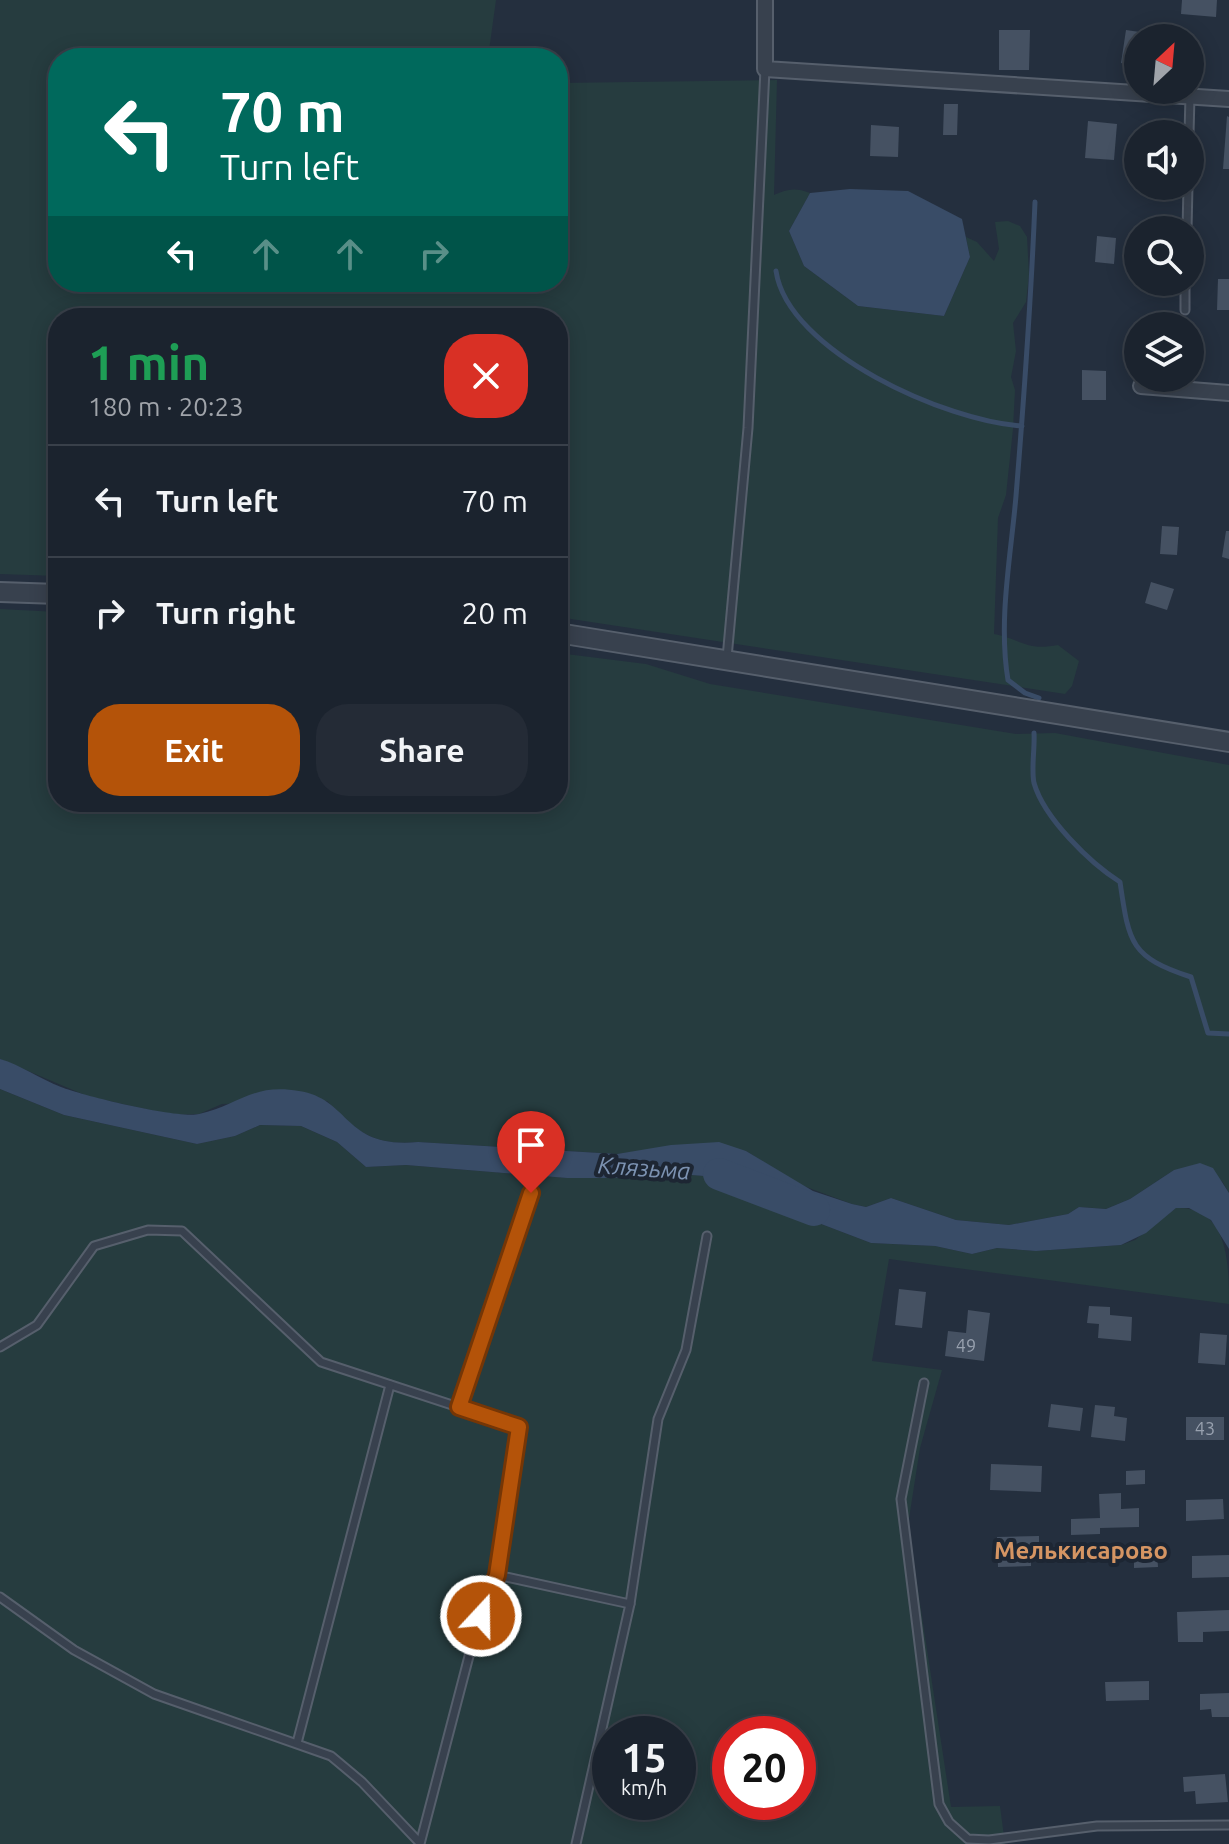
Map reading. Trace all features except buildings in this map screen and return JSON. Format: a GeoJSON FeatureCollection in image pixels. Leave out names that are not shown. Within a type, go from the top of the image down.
{"type":"FeatureCollection","features":[{"type":"Feature","properties":{"kind":"street"},"geometry":{"type":"LineString","coordinates":[[765,0],[765,69],[1124,92]]}},
{"type":"Feature","properties":{"kind":"street"},"geometry":{"type":"LineString","coordinates":[[1204,97],[1229,99]]}},
{"type":"Feature","properties":{"kind":"street"},"geometry":{"type":"LineString","coordinates":[[1204,391],[1229,393]]}},
{"type":"Feature","properties":{"kind":"street"},"geometry":{"type":"LineString","coordinates":[[0,592],[48,594]]}},
{"type":"Feature","properties":{"kind":"street"},"geometry":{"type":"LineString","coordinates":[[568,634],[1229,742]]}},
{"type":"Feature","properties":{"kind":"lane"},"geometry":{"type":"LineString","coordinates":[[727,658],[748,428],[765,69]]}},
{"type":"Feature","properties":{"kind":"lane"},"geometry":{"type":"LineString","coordinates":[[1185,296],[1185,310]]}},
{"type":"Feature","properties":{"kind":"lane"},"geometry":{"type":"LineString","coordinates":[[459,1407],[531,1193]]}},
{"type":"Feature","properties":{"kind":"lane"},"geometry":{"type":"LineString","coordinates":[[0,1347],[37,1325],[94,1246],[148,1230],[182,1231],[321,1362],[519,1427],[497,1575],[474,1637],[419,1843]]}},
{"type":"Feature","properties":{"kind":"lane"},"geometry":{"type":"LineString","coordinates":[[576,1844],[630,1604],[658,1419],[686,1350],[707,1236]]}},
{"type":"Feature","properties":{"kind":"lane"},"geometry":{"type":"LineString","coordinates":[[924,1383],[901,1499],[939,1804],[949,1822],[968,1839]]}},
{"type":"Feature","properties":{"kind":"lane"},"geometry":{"type":"LineString","coordinates":[[297,1743],[390,1385]]}},
{"type":"Feature","properties":{"kind":"lane"},"geometry":{"type":"LineString","coordinates":[[497,1575],[630,1604]]}},
{"type":"Feature","properties":{"kind":"lane"},"geometry":{"type":"LineString","coordinates":[[0,1597],[74,1650],[154,1694],[331,1756],[419,1843]]}},
{"type":"Feature","properties":{"kind":"lane"},"geometry":{"type":"LineString","coordinates":[[956,1844],[968,1839],[989,1840],[1097,1826],[1229,1825]]}},
{"type":"Feature","properties":{"kind":"green space"},"geometry":{"type":"Polygon","coordinates":[[[0,0],[496,0],[489,48],[48,48],[48,292],[568,292],[568,83],[777,80],[774,195],[791,190],[810,193],[789,231],[804,266],[858,306],[944,316],[970,257],[966,237],[977,242],[994,261],[999,249],[995,222],[1008,221],[1020,226],[1027,237],[1029,275],[1026,302],[1013,323],[1016,351],[1011,377],[1015,390],[1013,429],[1006,495],[998,518],[994,634],[1031,646],[1058,645],[1079,661],[1072,686],[1065,694],[568,619],[568,308],[48,308],[48,576],[0,574],[0,0]]]}},
{"type":"Feature","properties":{"kind":"green space"},"geometry":{"type":"Polygon","coordinates":[[[0,609],[48,611],[48,812],[568,812],[568,654],[646,664],[710,684],[1016,734],[1055,733],[1229,765],[1229,1193],[1222,1181],[1174,1170],[1130,1199],[1106,1209],[1079,1207],[1068,1214],[1009,1225],[956,1220],[891,1198],[866,1207],[852,1204],[801,1185],[746,1151],[693,1144],[617,1154],[389,1142],[357,1129],[327,1101],[222,1104],[199,1114],[172,1115],[87,1096],[0,1059],[0,609]]]}},
{"type":"Feature","properties":{"kind":"green space"},"geometry":{"type":"Polygon","coordinates":[[[0,1089],[64,1115],[197,1144],[235,1136],[260,1125],[301,1126],[337,1142],[366,1167],[406,1165],[567,1178],[643,1178],[665,1173],[717,1177],[766,1190],[808,1219],[871,1243],[935,1246],[972,1254],[997,1248],[1036,1251],[1121,1245],[1135,1240],[1176,1208],[1193,1210],[1207,1217],[1216,1227],[1226,1256],[1229,1304],[889,1259],[872,1361],[942,1370],[920,1448],[908,1525],[951,1807],[1000,1806],[1005,1844],[0,1844],[0,1089]]]}},
{"type":"Feature","properties":{"kind":"water"},"geometry":{"type":"Polygon","coordinates":[[[850,189],[908,191],[962,219],[970,257],[944,316],[858,306],[804,266],[789,231],[810,193],[850,189]]]}},
{"type":"Feature","properties":{"kind":"water"},"geometry":{"type":"Polygon","coordinates":[[[0,1059],[73,1091],[131,1106],[188,1115],[213,1110],[269,1090],[299,1091],[329,1103],[361,1131],[393,1142],[617,1154],[671,1145],[719,1142],[746,1151],[813,1191],[852,1204],[866,1207],[891,1198],[956,1220],[1009,1225],[1068,1214],[1079,1207],[1106,1209],[1130,1199],[1174,1170],[1200,1163],[1213,1168],[1229,1193],[1229,1249],[1211,1220],[1189,1208],[1176,1208],[1146,1233],[1121,1245],[1036,1251],[997,1248],[972,1254],[935,1246],[871,1243],[808,1219],[766,1190],[717,1177],[665,1173],[643,1178],[567,1178],[406,1165],[366,1167],[337,1142],[301,1126],[260,1125],[235,1136],[197,1144],[64,1115],[0,1089],[0,1059]]]}},
{"type":"Feature","properties":{"kind":"waterway"},"geometry":{"type":"LineString","coordinates":[[1035,202],[1004,634],[1008,680],[1025,693],[1039,698]]}},
{"type":"Feature","properties":{"kind":"waterway"},"geometry":{"type":"LineString","coordinates":[[776,271],[787,301],[809,329],[840,355],[915,397],[991,422],[1022,426]]}},
{"type":"Feature","properties":{"kind":"waterway"},"geometry":{"type":"LineString","coordinates":[[1034,733],[1034,783],[1047,811],[1082,852],[1120,882],[1126,920],[1136,945],[1155,962],[1191,977],[1208,1033],[1229,1034]]}},
{"type":"Feature","properties":{"kind":"waterway","name":"Клязьма"},"geometry":{"type":"LineString","coordinates":[[719,1174],[814,1210]]}},
{"type":"Feature","properties":{"kind":"district","name":"Мелькисарово"},"geometry":{"type":"Point","coordinates":[1081,1550]}},
{"type":"Feature","properties":{"kind":"route"},"geometry":{"type":"LineString","coordinates":[[481,1616],[497,1575],[519,1427],[459,1407],[531,1193]]}}]}
